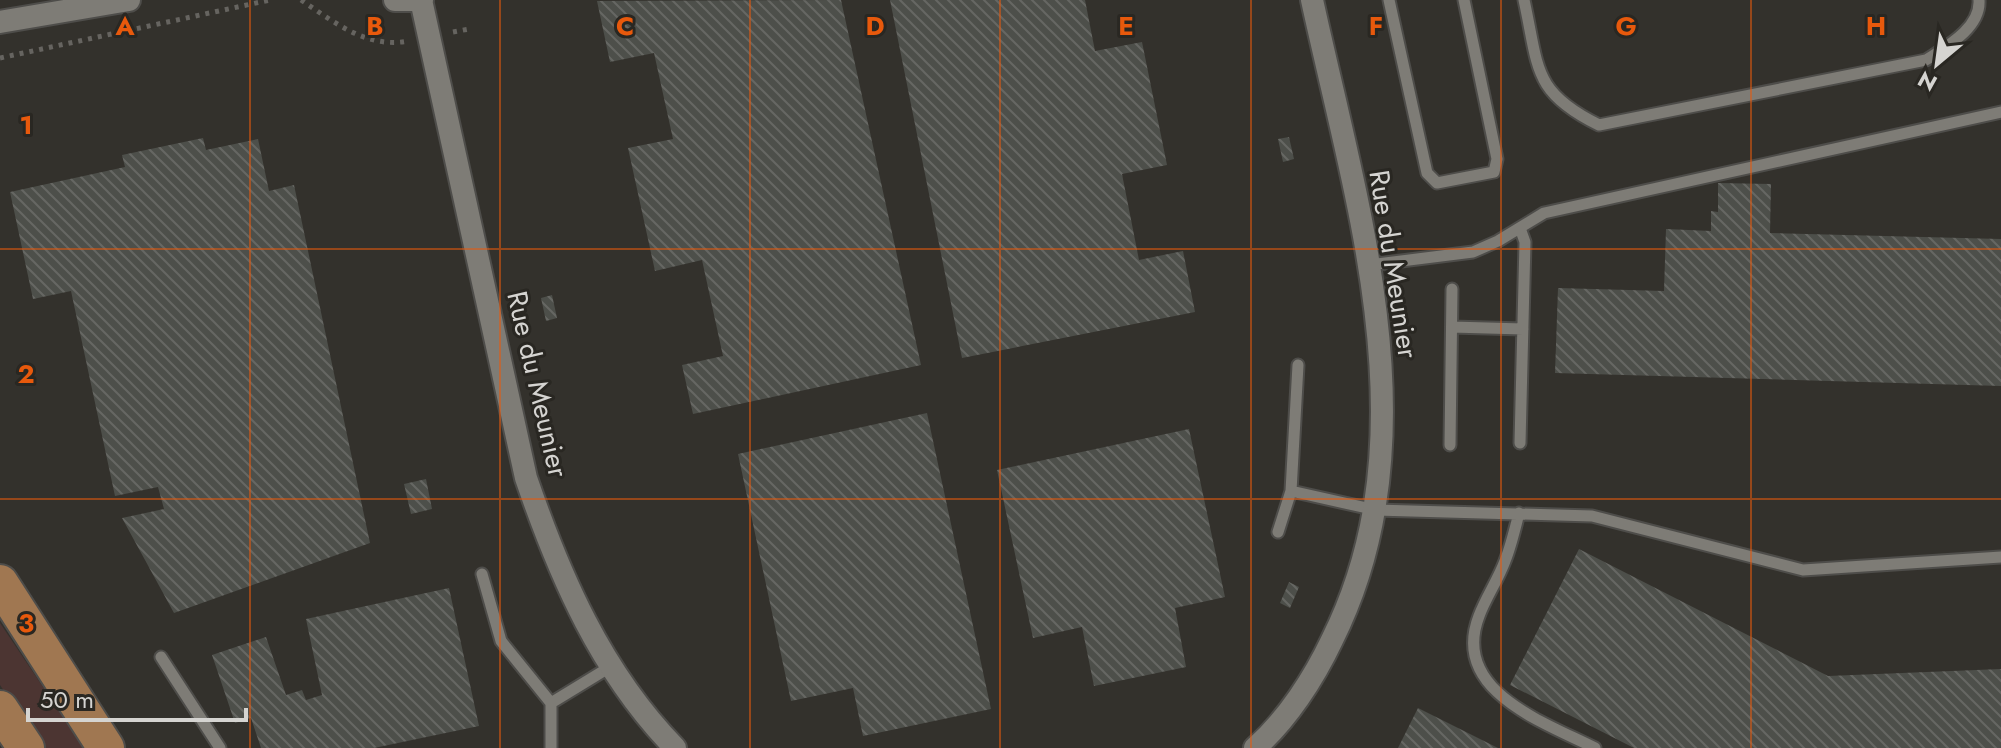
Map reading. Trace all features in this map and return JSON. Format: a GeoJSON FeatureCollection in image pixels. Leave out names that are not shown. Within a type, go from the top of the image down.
{"type":"FeatureCollection","features":[{"type":"Feature","properties":{"kind":"main road"},"geometry":{"type":"LineString","coordinates":[[0,583],[106,748]]}},
{"type":"Feature","properties":{"kind":"main road"},"geometry":{"type":"LineString","coordinates":[[0,709],[26,748]]}},
{"type":"Feature","properties":{"kind":"street"},"geometry":{"type":"LineString","coordinates":[[0,22],[129,0]]}},
{"type":"Feature","properties":{"kind":"street"},"geometry":{"type":"LineString","coordinates":[[395,0],[421,0]]}},
{"type":"Feature","properties":{"kind":"street","name":"Rue du Meunier"},"geometry":{"type":"LineString","coordinates":[[421,0],[526,478],[550,546],[582,617],[610,667],[647,719],[675,748]]}},
{"type":"Feature","properties":{"kind":"street","name":"Rue du Meunier"},"geometry":{"type":"LineString","coordinates":[[1263,746],[1316,673],[1351,603],[1376,510],[1382,412],[1381,352],[1369,265],[1312,0]]}},
{"type":"Feature","properties":{"kind":"street"},"geometry":{"type":"LineString","coordinates":[[0,37],[64,13]]}},
{"type":"Feature","properties":{"kind":"lane"},"geometry":{"type":"LineString","coordinates":[[1389,0],[1427,173],[1437,183],[1494,172],[1497,159],[1464,0]]}},
{"type":"Feature","properties":{"kind":"lane"},"geometry":{"type":"LineString","coordinates":[[1524,0],[1541,80],[1569,110],[1599,125],[1926,60],[1960,38],[1979,8],[1979,0]]}},
{"type":"Feature","properties":{"kind":"lane"},"geometry":{"type":"LineString","coordinates":[[1369,265],[1473,252],[1544,213],[2001,112]]}},
{"type":"Feature","properties":{"kind":"lane"},"geometry":{"type":"LineString","coordinates":[[1520,228],[1525,242],[1520,443]]}},
{"type":"Feature","properties":{"kind":"lane"},"geometry":{"type":"LineString","coordinates":[[1450,445],[1452,289]]}},
{"type":"Feature","properties":{"kind":"lane"},"geometry":{"type":"LineString","coordinates":[[1452,327],[1523,329]]}},
{"type":"Feature","properties":{"kind":"lane"},"geometry":{"type":"LineString","coordinates":[[1278,532],[1291,491],[1298,365]]}},
{"type":"Feature","properties":{"kind":"lane"},"geometry":{"type":"LineString","coordinates":[[1291,491],[1376,510],[1592,516],[1803,570],[2001,557]]}},
{"type":"Feature","properties":{"kind":"lane"},"geometry":{"type":"LineString","coordinates":[[1519,513],[1506,559],[1478,618],[1472,643],[1478,668],[1491,689],[1514,706],[1595,748]]}},
{"type":"Feature","properties":{"kind":"lane"},"geometry":{"type":"LineString","coordinates":[[482,574],[501,641],[551,703],[551,748]]}},
{"type":"Feature","properties":{"kind":"lane"},"geometry":{"type":"LineString","coordinates":[[161,657],[220,748]]}},
{"type":"Feature","properties":{"kind":"lane"},"geometry":{"type":"LineString","coordinates":[[551,703],[610,667]]}},
{"type":"Feature","properties":{"kind":"path"},"geometry":{"type":"LineString","coordinates":[[0,58],[270,0]]}},
{"type":"Feature","properties":{"kind":"path"},"geometry":{"type":"LineString","coordinates":[[301,0],[360,36],[387,45],[469,29]]}},
{"type":"Feature","properties":{"kind":"shaded area"},"geometry":{"type":"Polygon","coordinates":[[[0,623],[84,748],[42,748],[0,685],[0,623]]]}},
{"type":"Feature","properties":{"kind":"building"},"geometry":{"type":"Polygon","coordinates":[[[841,0],[921,365],[693,414],[682,365],[723,356],[702,260],[655,271],[628,148],[673,139],[654,53],[610,62],[597,1],[841,0]]]}},
{"type":"Feature","properties":{"kind":"building"},"geometry":{"type":"Polygon","coordinates":[[[890,0],[1085,0],[1095,51],[1142,42],[1167,165],[1122,174],[1139,260],[1183,251],[1195,312],[962,358],[890,0]]]}},
{"type":"Feature","properties":{"kind":"building"},"geometry":{"type":"Polygon","coordinates":[[[1289,137],[1294,159],[1283,162],[1278,139],[1289,137]]]}},
{"type":"Feature","properties":{"kind":"building"},"geometry":{"type":"Polygon","coordinates":[[[203,138],[206,150],[258,139],[269,191],[294,185],[370,543],[174,613],[122,518],[164,509],[158,487],[115,496],[71,291],[33,299],[10,192],[125,167],[122,155],[203,138]]]}},
{"type":"Feature","properties":{"kind":"building"},"geometry":{"type":"Polygon","coordinates":[[[1718,183],[1771,184],[1770,233],[2001,239],[2001,386],[1555,373],[1558,288],[1664,291],[1666,229],[1711,231],[1711,211],[1718,212],[1718,183]]]}},
{"type":"Feature","properties":{"kind":"building"},"geometry":{"type":"Polygon","coordinates":[[[552,295],[557,318],[546,321],[541,298],[552,295]]]}},
{"type":"Feature","properties":{"kind":"building"},"geometry":{"type":"Polygon","coordinates":[[[927,413],[991,709],[863,736],[853,688],[791,701],[738,454],[927,413]]]}},
{"type":"Feature","properties":{"kind":"building"},"geometry":{"type":"Polygon","coordinates":[[[1189,429],[1225,597],[1175,608],[1186,667],[1094,686],[1082,627],[1033,638],[997,470],[1189,429]]]}},
{"type":"Feature","properties":{"kind":"building"},"geometry":{"type":"Polygon","coordinates":[[[426,479],[432,509],[411,514],[404,484],[426,479]]]}},
{"type":"Feature","properties":{"kind":"building"},"geometry":{"type":"Polygon","coordinates":[[[1579,549],[1828,676],[2001,669],[2001,748],[1634,748],[1510,685],[1579,549]]]}},
{"type":"Feature","properties":{"kind":"building"},"geometry":{"type":"Polygon","coordinates":[[[1289,582],[1299,587],[1290,608],[1280,603],[1289,582]]]}},
{"type":"Feature","properties":{"kind":"building"},"geometry":{"type":"Polygon","coordinates":[[[449,588],[479,726],[374,748],[261,748],[251,718],[235,723],[212,655],[266,637],[286,695],[302,690],[306,700],[322,695],[306,619],[449,588]]]}},
{"type":"Feature","properties":{"kind":"building"},"geometry":{"type":"Polygon","coordinates":[[[1418,708],[1498,748],[1398,748],[1418,708]]]}}]}
